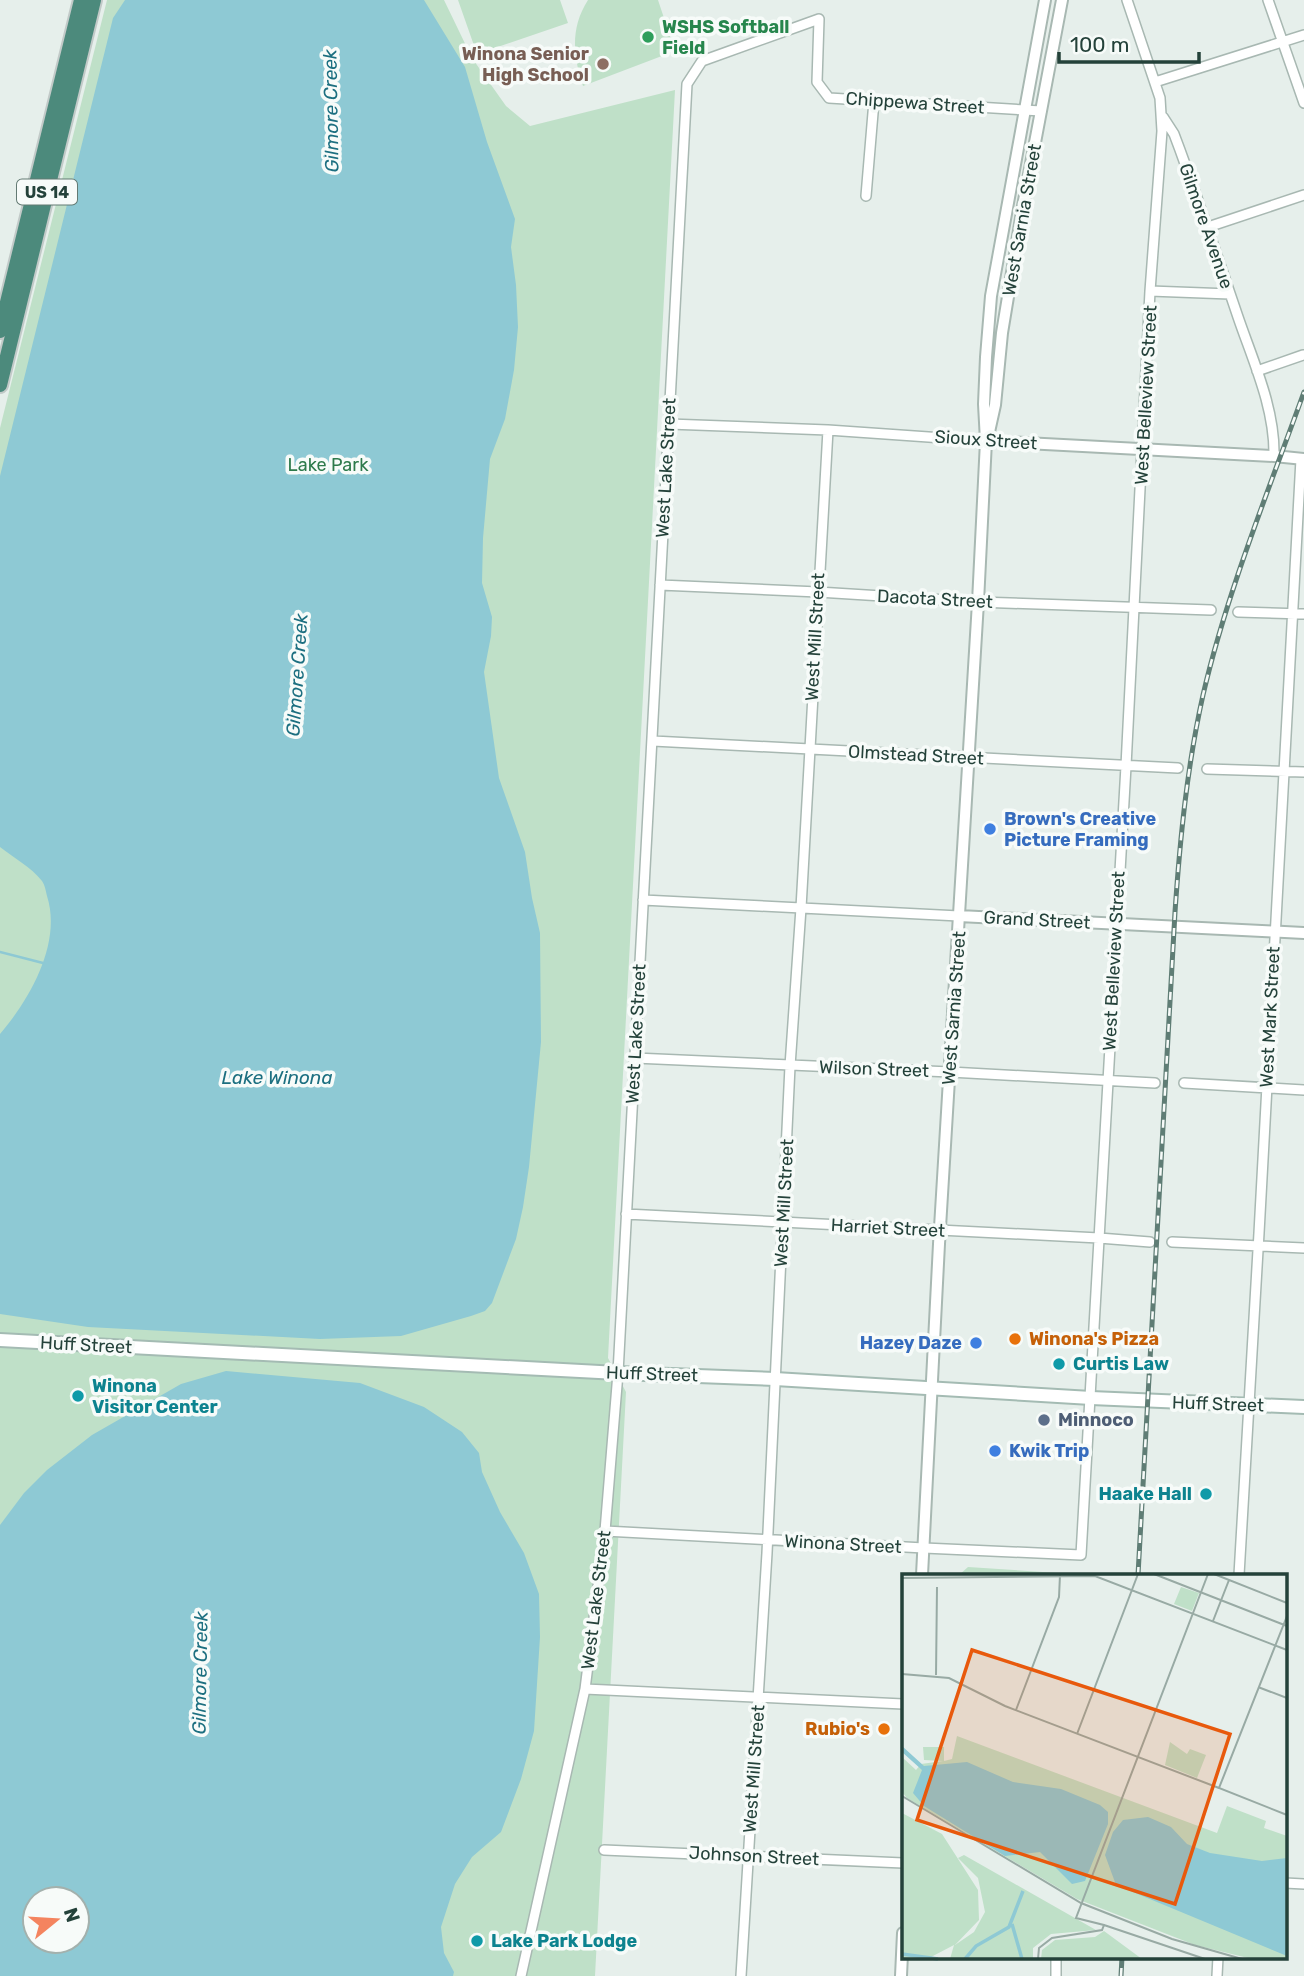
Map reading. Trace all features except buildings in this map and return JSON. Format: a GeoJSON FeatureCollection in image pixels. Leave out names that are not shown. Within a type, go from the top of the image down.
{"type":"FeatureCollection","features":[{"type":"Feature","properties":{"kind":"highway","name":"US 14"},"geometry":{"type":"LineString","coordinates":[[0,331],[81,0]]}},
{"type":"Feature","properties":{"kind":"highway","name":"US 14"},"geometry":{"type":"LineString","coordinates":[[0,384],[94,0]]}},
{"type":"Feature","properties":{"kind":"main road","name":"Huff Street"},"geometry":{"type":"LineString","coordinates":[[0,1340],[1304,1407]]}},
{"type":"Feature","properties":{"kind":"street","name":"West Sarnia Street"},"geometry":{"type":"LineString","coordinates":[[922,1574],[978,602],[986,441],[984,404],[991,296],[1045,0]]}},
{"type":"Feature","properties":{"kind":"street","name":"West Sarnia Street"},"geometry":{"type":"LineString","coordinates":[[986,441],[995,405],[1002,333],[1062,0]]}},
{"type":"Feature","properties":{"kind":"street","name":"Gilmore Avenue"},"geometry":{"type":"LineString","coordinates":[[1127,0],[1160,98],[1163,117],[1174,134],[1257,371],[1271,418],[1273,456]]}},
{"type":"Feature","properties":{"kind":"street"},"geometry":{"type":"LineString","coordinates":[[1268,0],[1304,103]]}},
{"type":"Feature","properties":{"kind":"street","name":"Chippewa Street"},"geometry":{"type":"LineString","coordinates":[[819,19],[817,82],[829,98],[1041,111]]}},
{"type":"Feature","properties":{"kind":"street","name":"West Lake Street"},"geometry":{"type":"LineString","coordinates":[[525,1973],[585,1689],[605,1531],[618,1373],[687,84],[702,61],[819,19]]}},
{"type":"Feature","properties":{"kind":"street"},"geometry":{"type":"LineString","coordinates":[[1155,82],[1304,35]]}},
{"type":"Feature","properties":{"kind":"street"},"geometry":{"type":"LineString","coordinates":[[866,196],[873,101]]}},
{"type":"Feature","properties":{"kind":"street","name":"West Belleview Street"},"geometry":{"type":"LineString","coordinates":[[1081,1555],[1135,607],[1150,291],[1163,117]]}},
{"type":"Feature","properties":{"kind":"street"},"geometry":{"type":"LineString","coordinates":[[1208,227],[1304,195]]}},
{"type":"Feature","properties":{"kind":"street"},"geometry":{"type":"LineString","coordinates":[[1150,291],[1230,294]]}},
{"type":"Feature","properties":{"kind":"street"},"geometry":{"type":"LineString","coordinates":[[1257,371],[1303,355]]}},
{"type":"Feature","properties":{"kind":"street","name":"Sioux Street"},"geometry":{"type":"LineString","coordinates":[[669,424],[828,430],[1303,459]]}},
{"type":"Feature","properties":{"kind":"street","name":"West Mill Street"},"geometry":{"type":"LineString","coordinates":[[741,1976],[767,1540],[790,1066],[828,430]]}},
{"type":"Feature","properties":{"kind":"street","name":"West Mark Street"},"geometry":{"type":"LineString","coordinates":[[1239,1574],[1292,614],[1303,459]]}},
{"type":"Feature","properties":{"kind":"street","name":"Dacota Street"},"geometry":{"type":"LineString","coordinates":[[660,585],[978,602],[1211,610]]}},
{"type":"Feature","properties":{"kind":"street"},"geometry":{"type":"LineString","coordinates":[[1238,612],[1304,614]]}},
{"type":"Feature","properties":{"kind":"street","name":"Olmstead Street"},"geometry":{"type":"LineString","coordinates":[[653,741],[1178,768]]}},
{"type":"Feature","properties":{"kind":"street"},"geometry":{"type":"LineString","coordinates":[[1207,769],[1304,772]]}},
{"type":"Feature","properties":{"kind":"street","name":"Grand Street"},"geometry":{"type":"LineString","coordinates":[[643,900],[1304,933]]}},
{"type":"Feature","properties":{"kind":"street","name":"Wilson Street"},"geometry":{"type":"LineString","coordinates":[[635,1058],[1155,1083]]}},
{"type":"Feature","properties":{"kind":"street"},"geometry":{"type":"LineString","coordinates":[[1184,1083],[1304,1090]]}},
{"type":"Feature","properties":{"kind":"street","name":"Harriet Street"},"geometry":{"type":"LineString","coordinates":[[626,1214],[1150,1242]]}},
{"type":"Feature","properties":{"kind":"street"},"geometry":{"type":"LineString","coordinates":[[1171,1242],[1304,1248]]}},
{"type":"Feature","properties":{"kind":"street","name":"Winona Street"},"geometry":{"type":"LineString","coordinates":[[605,1531],[1081,1555]]}},
{"type":"Feature","properties":{"kind":"street"},"geometry":{"type":"LineString","coordinates":[[585,1689],[902,1704]]}},
{"type":"Feature","properties":{"kind":"street","name":"Johnson Street"},"geometry":{"type":"LineString","coordinates":[[604,1850],[902,1863]]}},
{"type":"Feature","properties":{"kind":"street"},"geometry":{"type":"LineString","coordinates":[[1286,1883],[1304,1884]]}},
{"type":"Feature","properties":{"kind":"street"},"geometry":{"type":"LineString","coordinates":[[901,1976],[902,1954]]}},
{"type":"Feature","properties":{"kind":"street"},"geometry":{"type":"LineString","coordinates":[[1055,1976],[1056,1958]]}},
{"type":"Feature","properties":{"kind":"street"},"geometry":{"type":"LineString","coordinates":[[1217,1976],[1218,1958]]}},
{"type":"Feature","properties":{"kind":"green space","name":"Lake Park"},"geometry":{"type":"Polygon","coordinates":[[[107,0],[444,0],[472,58],[506,106],[530,126],[675,90],[608,1358],[626,1392],[595,1976],[0,1976],[0,428],[107,0]]]}},
{"type":"Feature","properties":{"kind":"green space"},"geometry":{"type":"Polygon","coordinates":[[[458,0],[560,0],[568,23],[477,54],[458,0]]]}},
{"type":"Feature","properties":{"kind":"green space"},"geometry":{"type":"Polygon","coordinates":[[[588,0],[658,0],[675,51],[583,86],[575,42],[578,21],[588,0]]]}},
{"type":"Feature","properties":{"kind":"green space"},"geometry":{"type":"Polygon","coordinates":[[[968,1567],[1073,1574],[960,1574],[968,1567]]]}},
{"type":"Feature","properties":{"kind":"water","name":"Lake Winona"},"geometry":{"type":"Polygon","coordinates":[[[125,0],[424,0],[465,67],[487,142],[515,219],[511,247],[518,327],[505,419],[490,459],[482,583],[492,617],[484,672],[499,778],[525,852],[540,933],[541,1042],[529,1167],[516,1239],[492,1303],[485,1311],[401,1336],[320,1339],[88,1327],[0,1314],[0,1034],[22,1004],[40,970],[47,951],[51,914],[42,881],[0,847],[0,476],[113,18],[125,0]]]}},
{"type":"Feature","properties":{"kind":"water","name":"Gilmore Creek"},"geometry":{"type":"Polygon","coordinates":[[[226,1371],[360,1383],[424,1407],[462,1432],[479,1453],[482,1472],[500,1512],[524,1553],[539,1594],[540,1637],[534,1731],[521,1779],[501,1832],[472,1857],[455,1884],[441,1927],[444,1953],[454,1972],[453,1976],[0,1976],[0,1525],[24,1493],[47,1470],[92,1435],[181,1384],[226,1371]]]}},
{"type":"Feature","properties":{"kind":"waterway"},"geometry":{"type":"LineString","coordinates":[[0,952],[43,963]]}},
{"type":"Feature","properties":{"kind":"railway"},"geometry":{"type":"LineString","coordinates":[[1138,1574],[1175,912],[1188,776],[1203,695],[1224,618],[1304,392]]}},
{"type":"Feature","properties":{"kind":"railway"},"geometry":{"type":"LineString","coordinates":[[1121,1976],[1122,1958]]}},
{"type":"Feature","properties":{"kind":"place","name":"WSHS Softball Field"},"geometry":{"type":"Point","coordinates":[648,37]}},
{"type":"Feature","properties":{"kind":"place","name":"Winona Senior High School"},"geometry":{"type":"Point","coordinates":[603,64]}},
{"type":"Feature","properties":{"kind":"place","name":"Brown's Creative Picture Framing"},"geometry":{"type":"Point","coordinates":[990,829]}},
{"type":"Feature","properties":{"kind":"place","name":"Winona's Pizza"},"geometry":{"type":"Point","coordinates":[1015,1339]}},
{"type":"Feature","properties":{"kind":"place","name":"Hazey Daze"},"geometry":{"type":"Point","coordinates":[976,1343]}},
{"type":"Feature","properties":{"kind":"place","name":"Curtis Law"},"geometry":{"type":"Point","coordinates":[1059,1364]}},
{"type":"Feature","properties":{"kind":"place","name":"Winona Visitor Center"},"geometry":{"type":"Point","coordinates":[78,1396]}},
{"type":"Feature","properties":{"kind":"place","name":"Minnoco"},"geometry":{"type":"Point","coordinates":[1044,1420]}},
{"type":"Feature","properties":{"kind":"place","name":"Kwik Trip"},"geometry":{"type":"Point","coordinates":[995,1451]}},
{"type":"Feature","properties":{"kind":"place","name":"Haake Hall"},"geometry":{"type":"Point","coordinates":[1206,1494]}},
{"type":"Feature","properties":{"kind":"place","name":"Rubio's"},"geometry":{"type":"Point","coordinates":[884,1729]}},
{"type":"Feature","properties":{"kind":"place","name":"Lake Park Lodge"},"geometry":{"type":"Point","coordinates":[477,1941]}}]}
